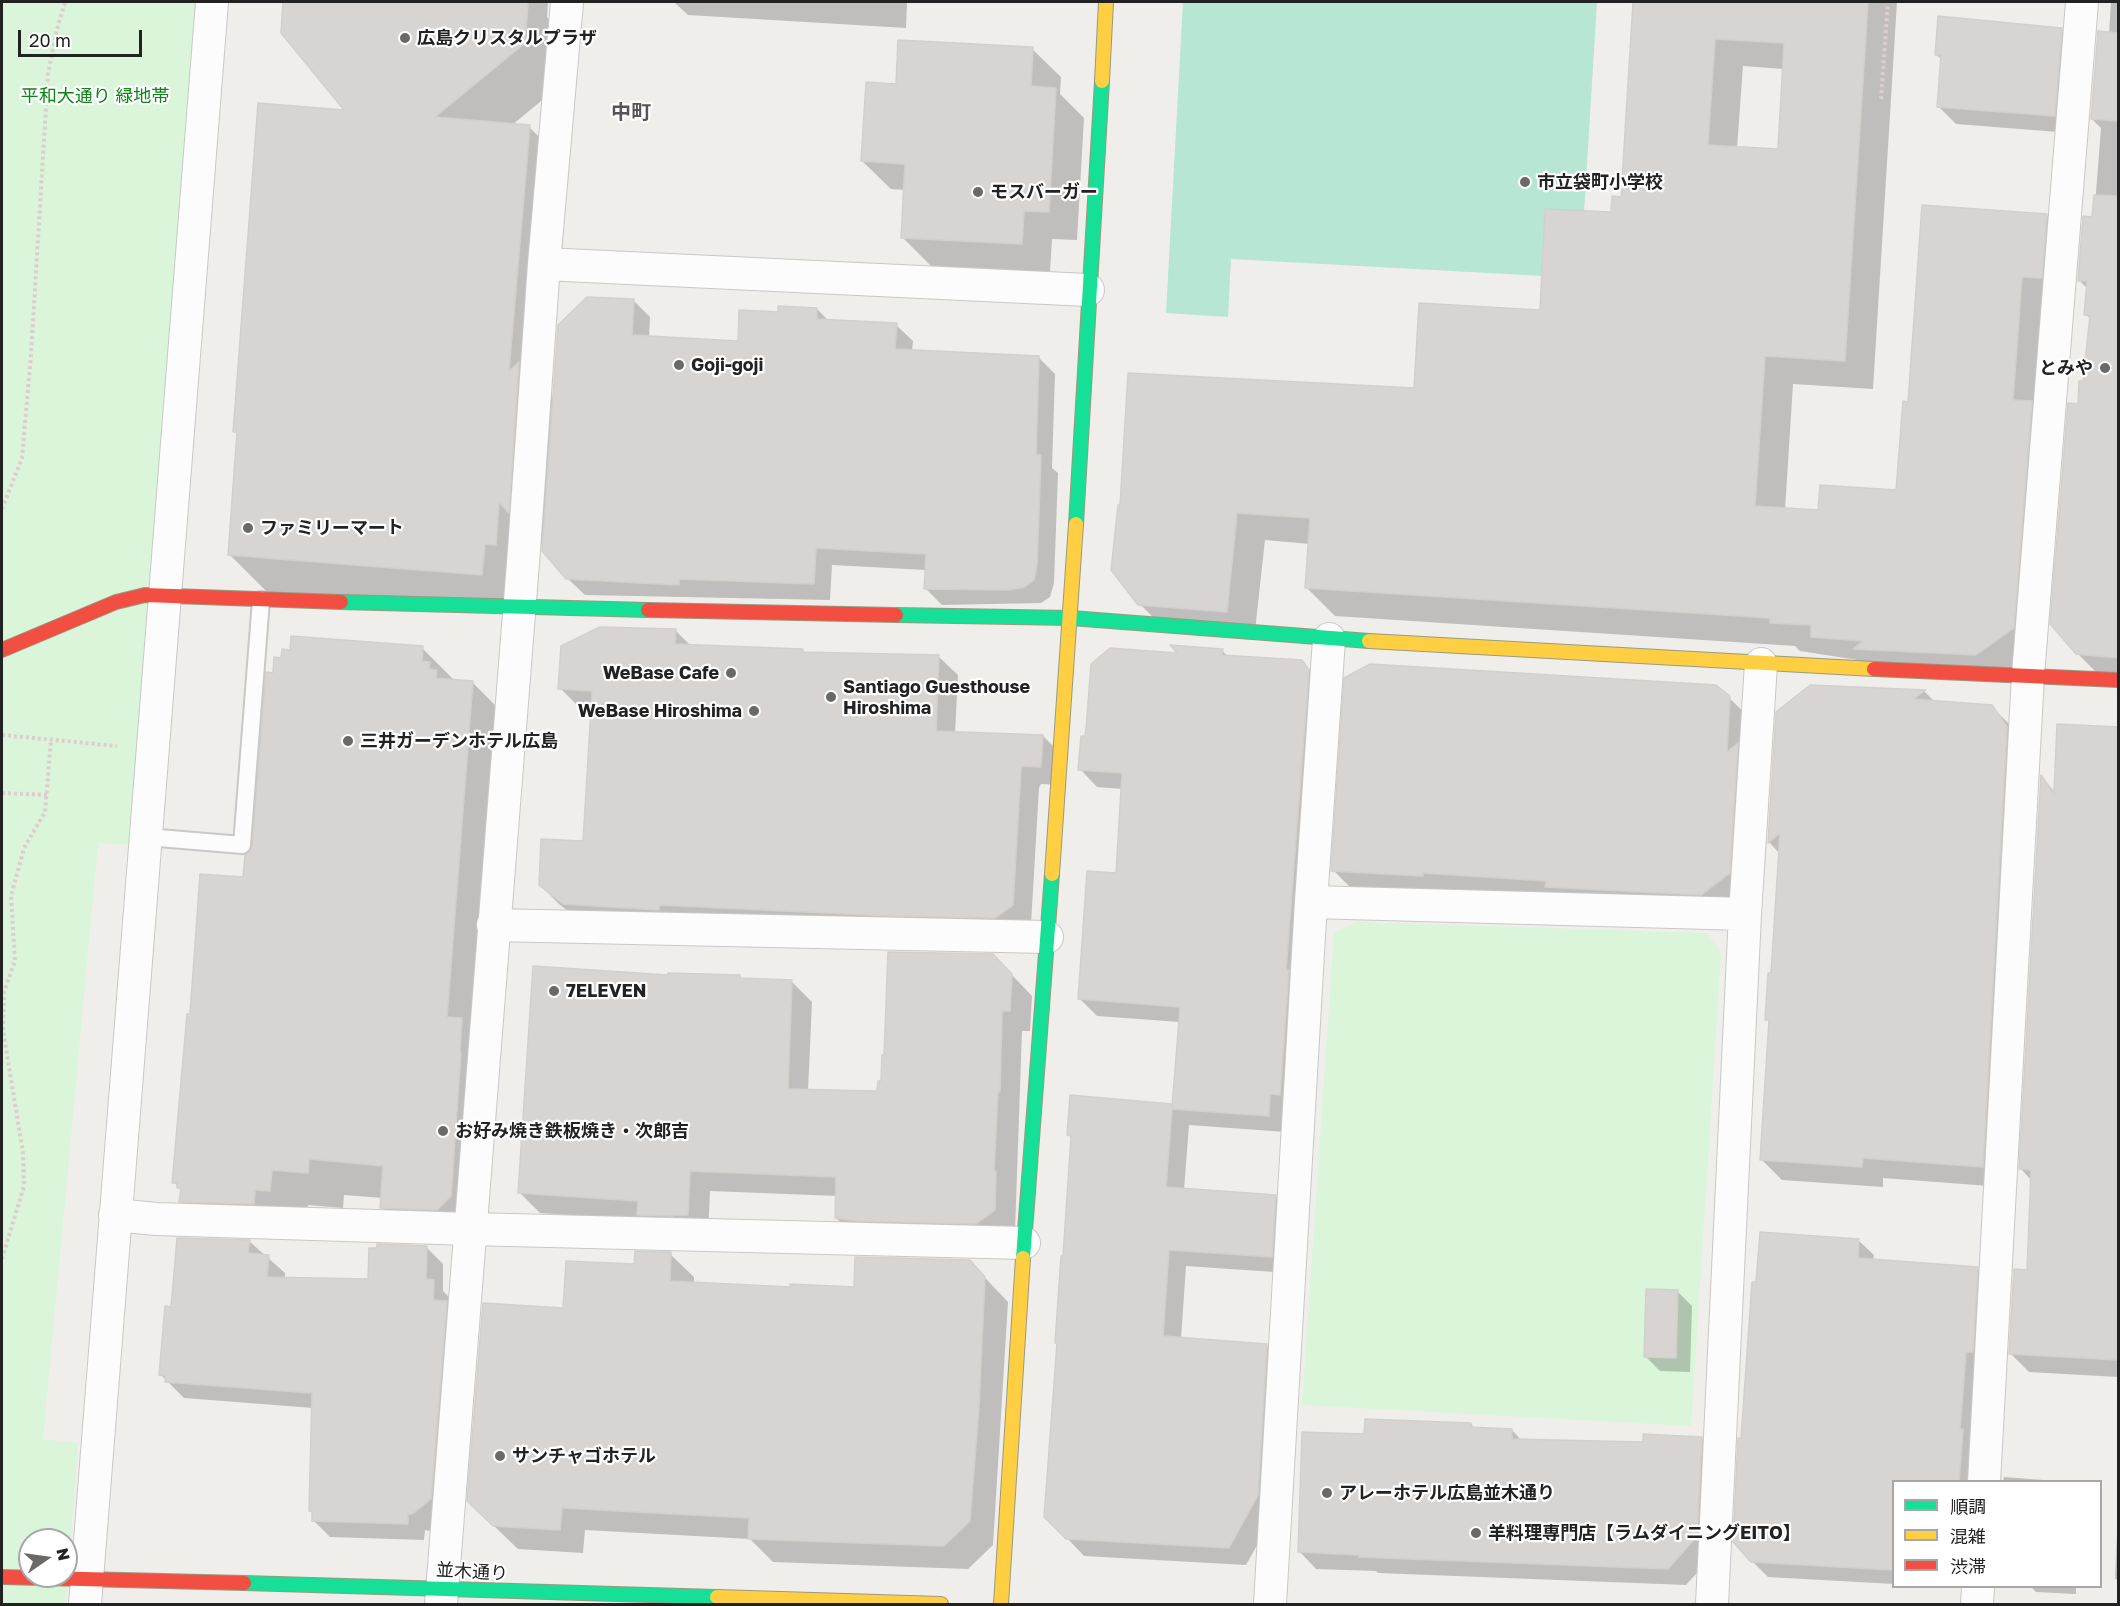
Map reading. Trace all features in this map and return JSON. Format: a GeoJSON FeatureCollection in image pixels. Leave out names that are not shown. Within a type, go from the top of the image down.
{"type":"FeatureCollection","features":[{"type":"Feature","properties":{"kind":"street"},"geometry":{"type":"LineString","coordinates":[[86,1592],[212,2]]}},
{"type":"Feature","properties":{"kind":"street"},"geometry":{"type":"LineString","coordinates":[[442,1596],[544,264],[567,2]]}},
{"type":"Feature","properties":{"kind":"street"},"geometry":{"type":"LineString","coordinates":[[1001,1605],[1024,1243],[1071,618],[1106,2]]}},
{"type":"Feature","properties":{"kind":"street"},"geometry":{"type":"LineString","coordinates":[[1984,1480],[2028,675],[2082,2]]}},
{"type":"Feature","properties":{"kind":"street"},"geometry":{"type":"LineString","coordinates":[[544,264],[1088,291]]}},
{"type":"Feature","properties":{"kind":"street"},"geometry":{"type":"LineString","coordinates":[[2,650],[116,602],[145,596],[165,595],[518,607],[1071,618],[1329,639],[1761,664],[2118,680]]}},
{"type":"Feature","properties":{"kind":"street"},"geometry":{"type":"LineString","coordinates":[[1270,1605],[1311,902],[1329,639]]}},
{"type":"Feature","properties":{"kind":"street"},"geometry":{"type":"LineString","coordinates":[[1712,1605],[1745,914],[1761,664]]}},
{"type":"Feature","properties":{"kind":"street"},"geometry":{"type":"LineString","coordinates":[[1311,902],[1745,914]]}},
{"type":"Feature","properties":{"kind":"street"},"geometry":{"type":"LineString","coordinates":[[493,925],[1047,937]]}},
{"type":"Feature","properties":{"kind":"street"},"geometry":{"type":"LineString","coordinates":[[115,1215],[156,1219],[470,1229],[1024,1243]]}},
{"type":"Feature","properties":{"kind":"street","name":"並木通り"},"geometry":{"type":"LineString","coordinates":[[2,1577],[86,1592],[163,1580],[442,1596],[508,1592],[734,1602],[941,1605]]}},
{"type":"Feature","properties":{"kind":"street"},"geometry":{"type":"LineString","coordinates":[[1977,1605],[1978,1588]]}},
{"type":"Feature","properties":{"kind":"lane"},"geometry":{"type":"LineString","coordinates":[[147,837],[242,845],[261,600]]}},
{"type":"Feature","properties":{"kind":"path"},"geometry":{"type":"LineString","coordinates":[[2,509],[22,458],[33,333],[48,74],[65,2]]}},
{"type":"Feature","properties":{"kind":"path"},"geometry":{"type":"LineString","coordinates":[[1881,99],[1888,2]]}},
{"type":"Feature","properties":{"kind":"path"},"geometry":{"type":"LineString","coordinates":[[2,735],[122,747]]}},
{"type":"Feature","properties":{"kind":"path"},"geometry":{"type":"LineString","coordinates":[[2,1259],[24,1186],[23,1153],[3,1030],[4,992],[15,961],[11,896],[24,848],[45,812],[51,740]]}},
{"type":"Feature","properties":{"kind":"path"},"geometry":{"type":"LineString","coordinates":[[2,793],[46,795]]}},
{"type":"Feature","properties":{"kind":"green space","name":"平和大通り 緑地帯"},"geometry":{"type":"Polygon","coordinates":[[[2,2],[196,2],[134,845],[98,843],[43,1439],[78,1443],[72,1528],[18,1528],[18,1588],[67,1588],[66,1604],[2,1604],[2,2]]]}},
{"type":"Feature","properties":{"kind":"green space"},"geometry":{"type":"Polygon","coordinates":[[[1183,2],[1597,2],[1580,278],[1231,259],[1228,317],[1166,313],[1183,2]]]}},
{"type":"Feature","properties":{"kind":"green space"},"geometry":{"type":"Polygon","coordinates":[[[1356,922],[1707,933],[1721,953],[1691,1426],[1302,1405],[1334,933],[1356,922]]]}},
{"type":"Feature","properties":{"kind":"building"},"geometry":{"type":"Polygon","coordinates":[[[283,2],[528,2],[525,43],[435,117],[530,125],[509,371],[519,362],[509,513],[499,502],[496,545],[485,544],[482,575],[228,555],[237,432],[233,432],[258,103],[344,110],[281,33],[283,2]]]}},
{"type":"Feature","properties":{"kind":"building"},"geometry":{"type":"Polygon","coordinates":[[[1633,2],[1868,2],[1845,361],[1765,356],[1755,506],[1818,510],[1820,485],[1896,490],[1903,401],[1908,402],[1922,205],[2047,214],[2042,278],[2022,277],[2013,400],[2032,401],[2014,628],[1976,655],[1853,649],[1863,641],[1811,637],[1811,625],[1770,623],[1770,618],[1305,588],[1310,518],[1237,513],[1227,612],[1138,605],[1111,570],[1118,505],[1120,505],[1128,373],[1414,388],[1419,303],[1540,310],[1545,209],[1611,212],[1612,196],[1621,197],[1633,2]],[[1715,39],[1708,145],[1778,149],[1784,43],[1715,39]]]}},
{"type":"Feature","properties":{"kind":"building"},"geometry":{"type":"Polygon","coordinates":[[[1938,16],[2062,28],[2055,116],[1937,107],[1941,55],[1935,55],[1938,16]]]}},
{"type":"Feature","properties":{"kind":"building"},"geometry":{"type":"Polygon","coordinates":[[[2098,31],[2118,33],[2118,121],[2091,119],[2098,31]]]}},
{"type":"Feature","properties":{"kind":"building"},"geometry":{"type":"Polygon","coordinates":[[[898,40],[1033,47],[1031,86],[1056,88],[1049,212],[1024,211],[1022,244],[901,238],[905,164],[861,161],[866,82],[896,84],[898,40]]]}},
{"type":"Feature","properties":{"kind":"building"},"geometry":{"type":"Polygon","coordinates":[[[2094,195],[2118,196],[2118,658],[2076,654],[2050,624],[2068,403],[2078,404],[2079,381],[2083,381],[2090,315],[2084,315],[2087,281],[2078,281],[2083,216],[2092,217],[2094,195]]]}},
{"type":"Feature","properties":{"kind":"building"},"geometry":{"type":"Polygon","coordinates":[[[587,297],[634,299],[632,335],[738,341],[739,310],[778,312],[778,306],[817,308],[817,319],[897,323],[895,349],[1039,356],[1036,455],[1041,455],[1037,565],[1034,580],[1024,587],[1010,590],[924,589],[926,554],[816,548],[814,584],[679,579],[679,585],[566,579],[542,551],[558,325],[587,297]]]}},
{"type":"Feature","properties":{"kind":"building"},"geometry":{"type":"Polygon","coordinates":[[[600,627],[676,629],[675,644],[803,649],[803,652],[939,655],[936,731],[1043,735],[1041,767],[1022,766],[1021,769],[1013,905],[995,918],[890,916],[659,905],[659,910],[563,904],[539,885],[541,839],[583,841],[592,691],[558,689],[561,646],[600,627]]]}},
{"type":"Feature","properties":{"kind":"building"},"geometry":{"type":"Polygon","coordinates":[[[291,636],[423,646],[422,661],[430,662],[429,669],[437,670],[436,678],[473,681],[447,1017],[462,1018],[461,1052],[451,1196],[437,1210],[380,1208],[383,1166],[309,1159],[308,1173],[272,1170],[270,1191],[255,1190],[254,1204],[179,1202],[181,1188],[177,1188],[177,1183],[172,1183],[187,1014],[190,1014],[200,874],[243,877],[245,855],[252,846],[266,672],[273,673],[274,657],[281,658],[282,649],[290,650],[291,636]]]}},
{"type":"Feature","properties":{"kind":"building"},"geometry":{"type":"Polygon","coordinates":[[[1170,645],[1223,649],[1222,655],[1302,660],[1309,670],[1286,970],[1289,970],[1280,1095],[1270,1094],[1269,1116],[1172,1109],[1166,1187],[1276,1195],[1272,1257],[1169,1250],[1163,1336],[1267,1344],[1258,1495],[1229,1548],[1066,1539],[1044,1517],[1071,1136],[1067,1135],[1070,1095],[1172,1104],[1172,1107],[1180,1007],[1078,999],[1087,871],[1116,873],[1122,773],[1078,770],[1081,736],[1085,736],[1086,729],[1091,664],[1110,648],[1177,653],[1170,645]]]}},
{"type":"Feature","properties":{"kind":"building"},"geometry":{"type":"Polygon","coordinates":[[[1370,664],[1716,685],[1730,696],[1727,752],[1738,743],[1730,873],[1701,895],[1545,887],[1546,881],[1423,873],[1423,876],[1331,871],[1344,678],[1370,664]]]}},
{"type":"Feature","properties":{"kind":"building"},"geometry":{"type":"Polygon","coordinates":[[[1810,685],[1926,690],[1913,699],[1992,705],[2007,727],[1983,1167],[1863,1158],[1862,1167],[1760,1160],[1769,1020],[1765,1020],[1768,973],[1771,973],[1780,833],[1768,843],[1776,712],[1810,685]]]}},
{"type":"Feature","properties":{"kind":"building"},"geometry":{"type":"Polygon","coordinates":[[[2057,724],[2118,727],[2118,1360],[2009,1354],[2014,1269],[2027,1270],[2031,1170],[2019,1169],[2041,775],[2054,794],[2057,724]]]}},
{"type":"Feature","properties":{"kind":"building"},"geometry":{"type":"Polygon","coordinates":[[[888,952],[993,954],[1012,974],[1010,1011],[1002,1011],[1000,1092],[998,1092],[994,1171],[996,1171],[995,1210],[976,1224],[857,1221],[835,1218],[836,1177],[690,1171],[688,1215],[673,1216],[637,1215],[638,1201],[518,1193],[533,966],[668,975],[668,973],[740,975],[740,978],[792,980],[788,1089],[877,1091],[878,1081],[881,1081],[882,1055],[884,1055],[888,952]]]}},
{"type":"Feature","properties":{"kind":"building"},"geometry":{"type":"Polygon","coordinates":[[[1760,1232],[1859,1239],[1858,1258],[1978,1267],[1973,1352],[1966,1352],[1960,1429],[1963,1429],[1959,1480],[1892,1480],[1892,1570],[1751,1562],[1733,1542],[1738,1438],[1741,1438],[1752,1282],[1756,1282],[1760,1232]]]}},
{"type":"Feature","properties":{"kind":"building"},"geometry":{"type":"Polygon","coordinates":[[[177,1238],[250,1240],[248,1253],[269,1255],[267,1277],[368,1279],[369,1248],[377,1248],[377,1244],[427,1246],[426,1279],[434,1280],[433,1300],[447,1301],[431,1499],[412,1514],[408,1514],[408,1524],[312,1521],[312,1511],[309,1511],[312,1393],[165,1382],[166,1376],[159,1375],[165,1306],[171,1307],[177,1238]]]}},
{"type":"Feature","properties":{"kind":"building"},"geometry":{"type":"Polygon","coordinates":[[[635,1251],[671,1252],[670,1281],[790,1287],[790,1284],[854,1287],[855,1257],[970,1260],[985,1277],[979,1406],[970,1521],[944,1546],[748,1539],[749,1518],[562,1508],[560,1530],[493,1526],[467,1501],[483,1303],[563,1308],[566,1261],[634,1264],[635,1251]]]}},
{"type":"Feature","properties":{"kind":"building"},"geometry":{"type":"Polygon","coordinates":[[[1646,1289],[1678,1290],[1676,1358],[1644,1357],[1646,1289]]]}},
{"type":"Feature","properties":{"kind":"building"},"geometry":{"type":"Polygon","coordinates":[[[1365,1419],[1471,1423],[1471,1427],[1512,1429],[1512,1439],[1643,1442],[1643,1434],[1702,1437],[1697,1536],[1668,1569],[1359,1557],[1359,1555],[1298,1552],[1302,1432],[1364,1434],[1365,1419]]]}},
{"type":"Feature","properties":{"kind":"traffic: fast"},"geometry":{"type":"LineString","coordinates":[[1076,524],[1102,81]]}},
{"type":"Feature","properties":{"kind":"traffic: fast"},"geometry":{"type":"LineString","coordinates":[[341,602],[648,610]]}},
{"type":"Feature","properties":{"kind":"traffic: fast"},"geometry":{"type":"LineString","coordinates":[[896,615],[1071,618],[1369,641]]}},
{"type":"Feature","properties":{"kind":"traffic: fast"},"geometry":{"type":"LineString","coordinates":[[1023,1258],[1052,874]]}},
{"type":"Feature","properties":{"kind":"traffic: fast"},"geometry":{"type":"LineString","coordinates":[[244,1583],[717,1597]]}},
{"type":"Feature","properties":{"kind":"traffic: slow"},"geometry":{"type":"LineString","coordinates":[[1102,81],[1106,2]]}},
{"type":"Feature","properties":{"kind":"traffic: slow"},"geometry":{"type":"LineString","coordinates":[[1052,874],[1076,524]]}},
{"type":"Feature","properties":{"kind":"traffic: slow"},"geometry":{"type":"LineString","coordinates":[[1369,641],[1874,669]]}},
{"type":"Feature","properties":{"kind":"traffic: slow"},"geometry":{"type":"LineString","coordinates":[[1001,1604],[1023,1258]]}},
{"type":"Feature","properties":{"kind":"traffic: slow"},"geometry":{"type":"LineString","coordinates":[[717,1597],[941,1604]]}},
{"type":"Feature","properties":{"kind":"traffic: jam"},"geometry":{"type":"LineString","coordinates":[[2,650],[116,602],[145,595],[341,602]]}},
{"type":"Feature","properties":{"kind":"traffic: jam"},"geometry":{"type":"LineString","coordinates":[[648,610],[896,615]]}},
{"type":"Feature","properties":{"kind":"traffic: jam"},"geometry":{"type":"LineString","coordinates":[[1874,669],[2118,680]]}},
{"type":"Feature","properties":{"kind":"traffic: jam"},"geometry":{"type":"LineString","coordinates":[[2,1577],[244,1583]]}},
{"type":"Feature","properties":{"kind":"place","name":"広島クリスタルプラザ"},"geometry":{"type":"Point","coordinates":[405,38]}},
{"type":"Feature","properties":{"kind":"place","name":"市立袋町小学校"},"geometry":{"type":"Point","coordinates":[1525,182]}},
{"type":"Feature","properties":{"kind":"place","name":"モスバーガー"},"geometry":{"type":"Point","coordinates":[978,192]}},
{"type":"Feature","properties":{"kind":"place","name":"Goji-goji"},"geometry":{"type":"Point","coordinates":[679,365]}},
{"type":"Feature","properties":{"kind":"place","name":"とみや"},"geometry":{"type":"Point","coordinates":[2105,368]}},
{"type":"Feature","properties":{"kind":"place","name":"ファミリーマート"},"geometry":{"type":"Point","coordinates":[248,528]}},
{"type":"Feature","properties":{"kind":"place","name":"WeBase Cafe"},"geometry":{"type":"Point","coordinates":[731,673]}},
{"type":"Feature","properties":{"kind":"place","name":"Santiago Guesthouse Hiroshima"},"geometry":{"type":"Point","coordinates":[831,697]}},
{"type":"Feature","properties":{"kind":"place","name":"WeBase Hiroshima"},"geometry":{"type":"Point","coordinates":[754,711]}},
{"type":"Feature","properties":{"kind":"place","name":"三井ガーデンホテル広島"},"geometry":{"type":"Point","coordinates":[348,741]}},
{"type":"Feature","properties":{"kind":"place","name":"7ELEVEN"},"geometry":{"type":"Point","coordinates":[554,991]}},
{"type":"Feature","properties":{"kind":"place","name":"お好み焼き鉄板焼き・次郎吉"},"geometry":{"type":"Point","coordinates":[443,1131]}},
{"type":"Feature","properties":{"kind":"place","name":"サンチャゴホテル"},"geometry":{"type":"Point","coordinates":[500,1456]}},
{"type":"Feature","properties":{"kind":"place","name":"アレーホテル広島並木通り"},"geometry":{"type":"Point","coordinates":[1327,1493]}},
{"type":"Feature","properties":{"kind":"place","name":"羊料理専門店【ラムダイニングEITO】"},"geometry":{"type":"Point","coordinates":[1476,1533]}},
{"type":"Feature","properties":{"kind":"district","name":"中町"},"geometry":{"type":"Point","coordinates":[631,113]}}]}
